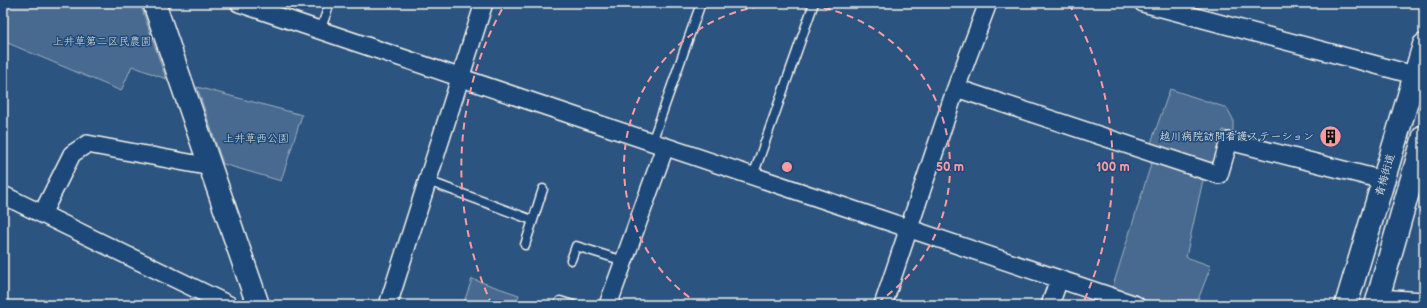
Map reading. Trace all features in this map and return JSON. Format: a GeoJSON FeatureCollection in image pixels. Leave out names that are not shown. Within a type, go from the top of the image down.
{"type":"FeatureCollection","features":[{"type":"Feature","properties":{"kind":"main road"},"geometry":{"type":"LineString","coordinates":[[154,3],[258,305]]}},
{"type":"Feature","properties":{"kind":"main road","name":"青梅街道"},"geometry":{"type":"LineString","coordinates":[[1346,305],[1424,44]]}},
{"type":"Feature","properties":{"kind":"main road"},"geometry":{"type":"LineString","coordinates":[[1377,301],[1424,136]]}},
{"type":"Feature","properties":{"kind":"street"},"geometry":{"type":"LineString","coordinates":[[239,3],[1136,305]]}},
{"type":"Feature","properties":{"kind":"street"},"geometry":{"type":"LineString","coordinates":[[388,305],[484,3]]}},
{"type":"Feature","properties":{"kind":"street"},"geometry":{"type":"LineString","coordinates":[[883,305],[956,88],[988,3]]}},
{"type":"Feature","properties":{"kind":"street"},"geometry":{"type":"LineString","coordinates":[[1144,3],[1414,75]]}},
{"type":"Feature","properties":{"kind":"street"},"geometry":{"type":"LineString","coordinates":[[956,88],[1219,175],[1229,141],[1383,180]]}},
{"type":"Feature","properties":{"kind":"street"},"geometry":{"type":"LineString","coordinates":[[42,214],[72,154],[87,144],[211,166]]}},
{"type":"Feature","properties":{"kind":"street"},"geometry":{"type":"LineString","coordinates":[[608,305],[624,261],[658,145]]}},
{"type":"Feature","properties":{"kind":"street"},"geometry":{"type":"LineString","coordinates":[[3,195],[229,305]]}},
{"type":"Feature","properties":{"kind":"street"},"geometry":{"type":"LineString","coordinates":[[1050,305],[1059,279]]}},
{"type":"Feature","properties":{"kind":"street"},"geometry":{"type":"LineString","coordinates":[[1377,301],[1424,301]]}},
{"type":"Feature","properties":{"kind":"lane"},"geometry":{"type":"LineString","coordinates":[[320,31],[330,3]]}},
{"type":"Feature","properties":{"kind":"lane"},"geometry":{"type":"LineString","coordinates":[[658,145],[701,3]]}},
{"type":"Feature","properties":{"kind":"lane"},"geometry":{"type":"LineString","coordinates":[[753,176],[814,3]]}},
{"type":"Feature","properties":{"kind":"lane"},"geometry":{"type":"LineString","coordinates":[[428,181],[532,220]]}},
{"type":"Feature","properties":{"kind":"lane"},"geometry":{"type":"LineString","coordinates":[[525,245],[543,189]]}},
{"type":"Feature","properties":{"kind":"lane"},"geometry":{"type":"LineString","coordinates":[[571,260],[576,246],[624,261]]}},
{"type":"Feature","properties":{"kind":"lane"},"geometry":{"type":"LineString","coordinates":[[560,301],[573,305]]}},
{"type":"Feature","properties":{"kind":"green space","name":"上井草第二区民農園"},"geometry":{"type":"Polygon","coordinates":[[[3,3],[140,3],[166,79],[132,66],[121,91],[3,41],[3,3]]]}},
{"type":"Feature","properties":{"kind":"green space","name":"上井草西公園"},"geometry":{"type":"Polygon","coordinates":[[[197,87],[302,115],[281,181],[223,164],[197,87]]]}},
{"type":"Feature","properties":{"kind":"green space"},"geometry":{"type":"Polygon","coordinates":[[[1170,89],[1227,108],[1233,119],[1233,134],[1223,130],[1218,159],[1207,164],[1150,146],[1170,89]]]}},
{"type":"Feature","properties":{"kind":"green space"},"geometry":{"type":"Polygon","coordinates":[[[1152,161],[1203,180],[1186,257],[1211,266],[1196,305],[1160,305],[1112,289],[1152,161]]]}},
{"type":"Feature","properties":{"kind":"green space"},"geometry":{"type":"Polygon","coordinates":[[[472,279],[519,295],[516,305],[463,305],[472,279]]]}},
{"type":"Feature","properties":{"kind":"place","name":"越川病院訪問看護ステーション"},"geometry":{"type":"Point","coordinates":[1330,136]}}]}
